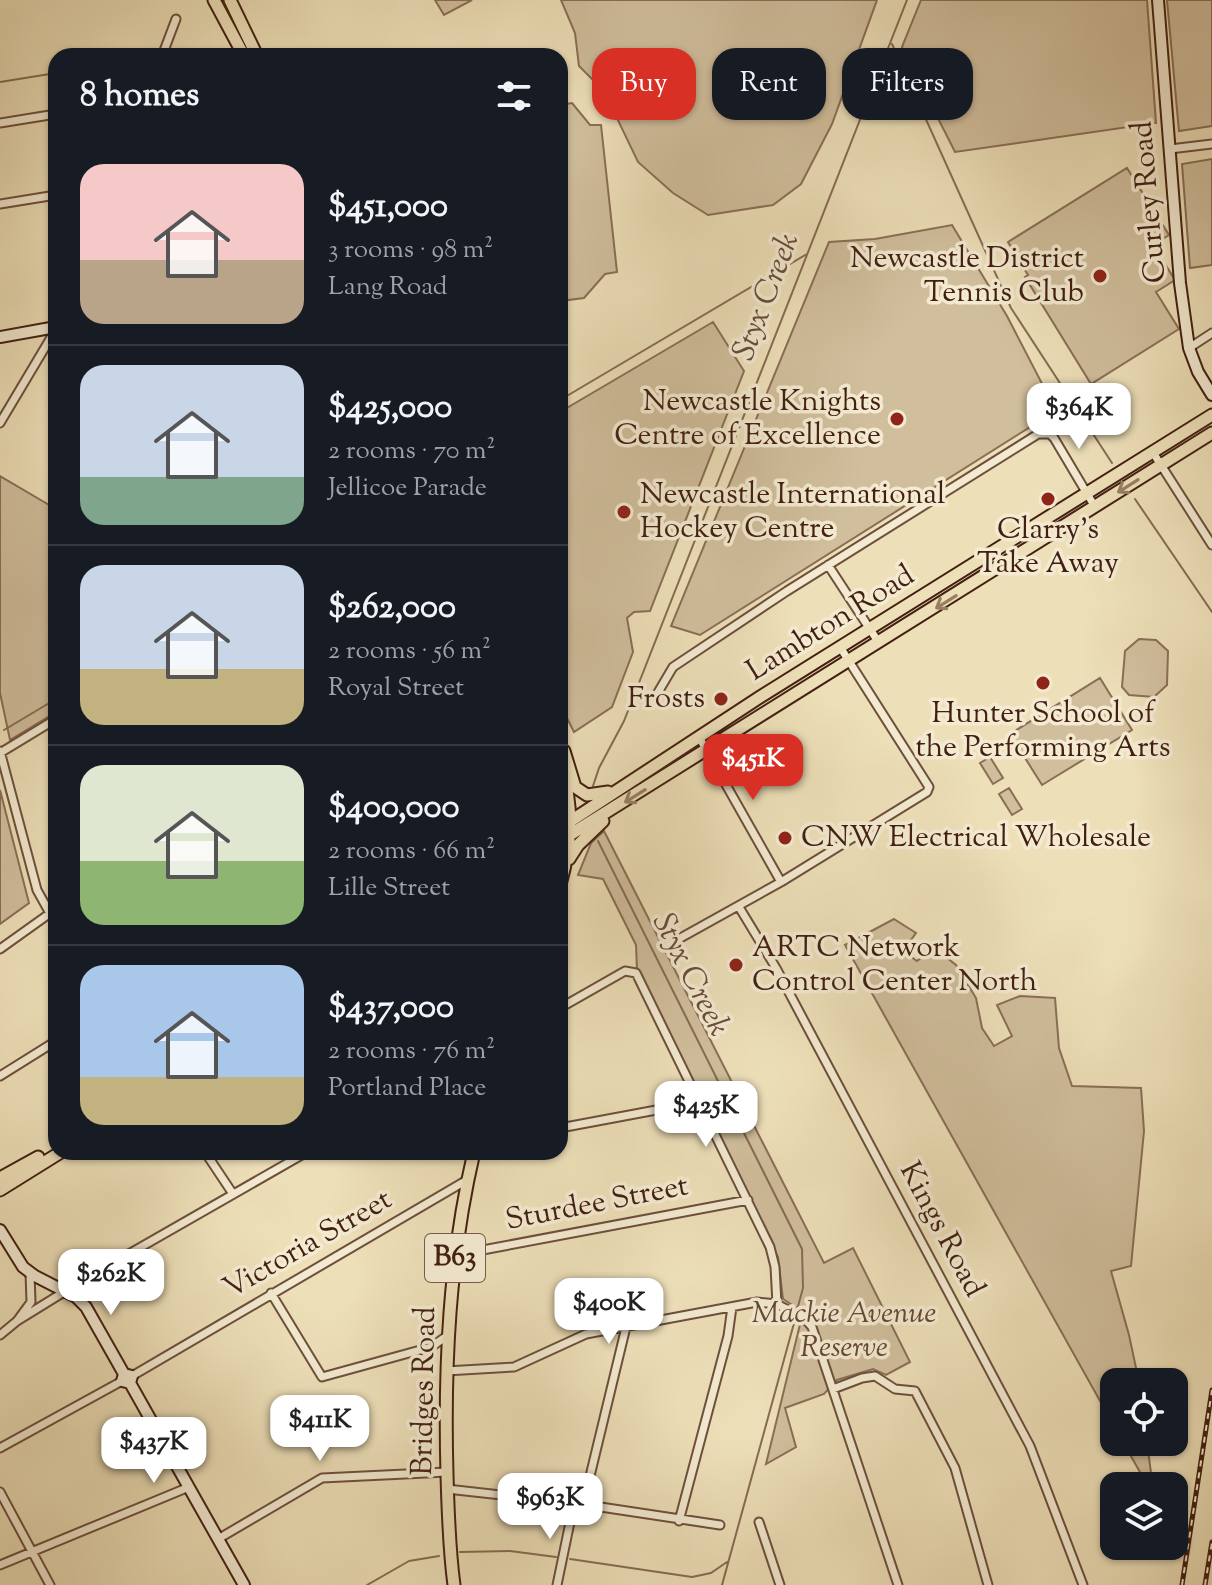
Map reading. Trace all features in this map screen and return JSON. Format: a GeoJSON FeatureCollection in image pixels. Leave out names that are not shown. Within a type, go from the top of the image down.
{"type":"FeatureCollection","features":[{"type":"Feature","properties":{"kind":"main road"},"geometry":{"type":"LineString","coordinates":[[206,0],[225,20]]}},
{"type":"Feature","properties":{"kind":"main road"},"geometry":{"type":"LineString","coordinates":[[214,0],[240,48]]}},
{"type":"Feature","properties":{"kind":"main road"},"geometry":{"type":"LineString","coordinates":[[230,0],[253,48]]}},
{"type":"Feature","properties":{"kind":"main road","name":"Lambton Road"},"geometry":{"type":"LineString","coordinates":[[568,823],[840,647],[1212,415]]}},
{"type":"Feature","properties":{"kind":"main road","name":"Lambton Road"},"geometry":{"type":"LineString","coordinates":[[568,837],[1212,433]]}},
{"type":"Feature","properties":{"kind":"main road"},"geometry":{"type":"LineString","coordinates":[[568,768],[578,790],[592,795],[615,791]]}},
{"type":"Feature","properties":{"kind":"main road"},"geometry":{"type":"LineString","coordinates":[[568,803],[571,821],[568,852]]}},
{"type":"Feature","properties":{"kind":"main road"},"geometry":{"type":"LineString","coordinates":[[568,860],[574,850],[611,812]]}},
{"type":"Feature","properties":{"kind":"main road"},"geometry":{"type":"LineString","coordinates":[[0,1178],[48,1151]]}},
{"type":"Feature","properties":{"kind":"main road"},"geometry":{"type":"LineString","coordinates":[[0,1190],[48,1160]]}},
{"type":"Feature","properties":{"kind":"main road","name":"Bridges Road"},"geometry":{"type":"LineString","coordinates":[[454,1585],[448,1537],[446,1353],[455,1255],[472,1160]]}},
{"type":"Feature","properties":{"kind":"street","name":"Curley Road"},"geometry":{"type":"LineString","coordinates":[[1158,0],[1180,283],[1189,348],[1198,372],[1212,395]]}},
{"type":"Feature","properties":{"kind":"street"},"geometry":{"type":"LineString","coordinates":[[165,48],[176,19]]}},
{"type":"Feature","properties":{"kind":"street"},"geometry":{"type":"LineString","coordinates":[[0,123],[48,115]]}},
{"type":"Feature","properties":{"kind":"street"},"geometry":{"type":"LineString","coordinates":[[1170,149],[1212,144]]}},
{"type":"Feature","properties":{"kind":"street"},"geometry":{"type":"LineString","coordinates":[[0,204],[48,196]]}},
{"type":"Feature","properties":{"kind":"street"},"geometry":{"type":"LineString","coordinates":[[0,337],[48,329]]}},
{"type":"Feature","properties":{"kind":"street"},"geometry":{"type":"LineString","coordinates":[[1189,348],[1212,333]]}},
{"type":"Feature","properties":{"kind":"street"},"geometry":{"type":"LineString","coordinates":[[0,423],[48,342]]}},
{"type":"Feature","properties":{"kind":"street"},"geometry":{"type":"LineString","coordinates":[[657,694],[673,667],[828,565],[1038,434],[1050,434],[1054,438],[1095,507]]}},
{"type":"Feature","properties":{"kind":"street"},"geometry":{"type":"LineString","coordinates":[[1152,451],[1212,545]]}},
{"type":"Feature","properties":{"kind":"street"},"geometry":{"type":"LineString","coordinates":[[828,565],[879,643]]}},
{"type":"Feature","properties":{"kind":"street"},"geometry":{"type":"LineString","coordinates":[[666,946],[739,907],[927,792],[929,787],[840,647]]}},
{"type":"Feature","properties":{"kind":"street"},"geometry":{"type":"LineString","coordinates":[[48,724],[0,752],[36,886],[48,905]]}},
{"type":"Feature","properties":{"kind":"street"},"geometry":{"type":"LineString","coordinates":[[699,737],[781,882]]}},
{"type":"Feature","properties":{"kind":"street","name":"Kings Road"},"geometry":{"type":"LineString","coordinates":[[739,907],[776,968],[1030,1446],[1083,1585]]}},
{"type":"Feature","properties":{"kind":"street"},"geometry":{"type":"LineString","coordinates":[[0,949],[48,914]]}},
{"type":"Feature","properties":{"kind":"street"},"geometry":{"type":"LineString","coordinates":[[568,1003],[625,971],[636,973],[773,1256],[777,1304]]}},
{"type":"Feature","properties":{"kind":"street"},"geometry":{"type":"LineString","coordinates":[[0,1076],[48,1046]]}},
{"type":"Feature","properties":{"kind":"street"},"geometry":{"type":"LineString","coordinates":[[568,1127],[699,1102]]}},
{"type":"Feature","properties":{"kind":"street"},"geometry":{"type":"LineString","coordinates":[[210,1160],[233,1194]]}},
{"type":"Feature","properties":{"kind":"street"},"geometry":{"type":"LineString","coordinates":[[0,1335],[17,1321],[293,1160]]}},
{"type":"Feature","properties":{"kind":"street","name":"Victoria Street"},"geometry":{"type":"LineString","coordinates":[[0,1448],[127,1378],[467,1180]]}},
{"type":"Feature","properties":{"kind":"street","name":"Sturdee Street"},"geometry":{"type":"LineString","coordinates":[[455,1255],[748,1200]]}},
{"type":"Feature","properties":{"kind":"street"},"geometry":{"type":"LineString","coordinates":[[0,1230],[19,1262],[30,1273],[66,1292],[86,1307],[241,1584]]}},
{"type":"Feature","properties":{"kind":"street"},"geometry":{"type":"LineString","coordinates":[[17,1321],[31,1302],[30,1273]]}},
{"type":"Feature","properties":{"kind":"street"},"geometry":{"type":"LineString","coordinates":[[271,1293],[322,1377],[431,1347],[447,1336]]}},
{"type":"Feature","properties":{"kind":"street"},"geometry":{"type":"LineString","coordinates":[[446,1371],[514,1367],[577,1337],[757,1302],[777,1304],[805,1319],[812,1327],[898,1585]]}},
{"type":"Feature","properties":{"kind":"street"},"geometry":{"type":"LineString","coordinates":[[679,1521],[728,1336],[732,1307]]}},
{"type":"Feature","properties":{"kind":"street"},"geometry":{"type":"LineString","coordinates":[[583,1505],[626,1327]]}},
{"type":"Feature","properties":{"kind":"street"},"geometry":{"type":"LineString","coordinates":[[431,1347],[446,1353]]}},
{"type":"Feature","properties":{"kind":"street"},"geometry":{"type":"LineString","coordinates":[[833,1389],[875,1376],[895,1389],[915,1391],[955,1468],[988,1585]]}},
{"type":"Feature","properties":{"kind":"street"},"geometry":{"type":"LineString","coordinates":[[218,1539],[322,1478],[447,1472]]}},
{"type":"Feature","properties":{"kind":"street"},"geometry":{"type":"LineString","coordinates":[[0,1565],[189,1487]]}},
{"type":"Feature","properties":{"kind":"street"},"geometry":{"type":"LineString","coordinates":[[447,1489],[574,1503],[720,1525]]}},
{"type":"Feature","properties":{"kind":"street"},"geometry":{"type":"LineString","coordinates":[[0,1492],[50,1585]]}},
{"type":"Feature","properties":{"kind":"street"},"geometry":{"type":"LineString","coordinates":[[557,1585],[574,1503]]}},
{"type":"Feature","properties":{"kind":"street"},"geometry":{"type":"LineString","coordinates":[[759,1522],[780,1585]]}},
{"type":"Feature","properties":{"kind":"green space"},"geometry":{"type":"Polygon","coordinates":[[[435,0],[472,0],[444,15],[435,0]]]}},
{"type":"Feature","properties":{"kind":"green space"},"geometry":{"type":"Polygon","coordinates":[[[561,0],[877,0],[860,48],[842,48],[842,96],[832,124],[801,184],[773,205],[708,215],[673,193],[638,162],[618,120],[696,120],[696,48],[592,48],[592,79],[579,66],[575,33],[561,0]]]}},
{"type":"Feature","properties":{"kind":"green space"},"geometry":{"type":"Polygon","coordinates":[[[921,0],[1147,0],[1156,123],[955,152],[939,120],[973,120],[973,48],[902,47],[921,0]]]}},
{"type":"Feature","properties":{"kind":"green space"},"geometry":{"type":"Polygon","coordinates":[[[1167,0],[1212,0],[1212,126],[1179,131],[1167,0]]]}},
{"type":"Feature","properties":{"kind":"green space"},"geometry":{"type":"Polygon","coordinates":[[[572,103],[590,125],[601,125],[617,272],[605,274],[584,298],[568,300],[568,104],[572,103]]]}},
{"type":"Feature","properties":{"kind":"green space"},"geometry":{"type":"Polygon","coordinates":[[[1212,159],[1212,265],[1190,268],[1182,164],[1212,159]]]}},
{"type":"Feature","properties":{"kind":"green space","name":"Newcastle District Tennis Club"},"geometry":{"type":"Polygon","coordinates":[[[1127,168],[1169,235],[1153,245],[1175,280],[1156,292],[1179,329],[1091,384],[1025,277],[1028,275],[1008,242],[1127,168]]]}},
{"type":"Feature","properties":{"kind":"green space","name":"Newcastle Knights Centre of Excellence"},"geometry":{"type":"Polygon","coordinates":[[[952,225],[1007,316],[1052,403],[1038,422],[700,635],[671,626],[829,242],[875,239],[952,225]]]}},
{"type":"Feature","properties":{"kind":"green space","name":"Newcastle International Hockey Centre"},"geometry":{"type":"Polygon","coordinates":[[[713,322],[744,371],[650,611],[634,612],[627,618],[633,652],[612,707],[574,732],[568,720],[568,407],[713,322]]]}},
{"type":"Feature","properties":{"kind":"green space"},"geometry":{"type":"Polygon","coordinates":[[[0,476],[48,504],[48,717],[10,740],[0,693],[0,476]]]}},
{"type":"Feature","properties":{"kind":"green space"},"geometry":{"type":"Polygon","coordinates":[[[1139,639],[1156,640],[1168,651],[1167,685],[1154,697],[1129,695],[1122,687],[1125,651],[1139,639]]]}},
{"type":"Feature","properties":{"kind":"green space"},"geometry":{"type":"Polygon","coordinates":[[[1100,678],[1132,730],[1042,785],[1010,734],[1100,678]]]}},
{"type":"Feature","properties":{"kind":"green space"},"geometry":{"type":"Polygon","coordinates":[[[990,757],[1003,778],[993,784],[980,763],[990,757]]]}},
{"type":"Feature","properties":{"kind":"green space"},"geometry":{"type":"Polygon","coordinates":[[[1009,788],[1022,809],[1012,815],[999,794],[1009,788]]]}},
{"type":"Feature","properties":{"kind":"green space"},"geometry":{"type":"Polygon","coordinates":[[[0,790],[29,903],[0,924],[0,790]]]}},
{"type":"Feature","properties":{"kind":"green space","name":"Mackie Avenue Reserve"},"geometry":{"type":"Polygon","coordinates":[[[604,831],[824,1263],[853,1248],[910,1362],[886,1375],[873,1369],[837,1380],[824,1394],[785,1408],[796,1447],[766,1464],[803,1312],[783,1299],[778,1257],[637,970],[636,945],[603,879],[578,875],[591,843],[604,831]]]}},
{"type":"Feature","properties":{"kind":"green space"},"geometry":{"type":"Polygon","coordinates":[[[894,919],[916,933],[903,951],[917,961],[926,954],[946,957],[956,965],[976,998],[982,1028],[994,1046],[1012,1036],[997,1005],[1020,996],[1055,998],[1059,1048],[1072,1086],[1141,1088],[1144,1131],[1131,1266],[1111,1271],[1136,1368],[1100,1368],[1100,1401],[845,945],[894,919]]]}},
{"type":"Feature","properties":{"kind":"green space"},"geometry":{"type":"Polygon","coordinates":[[[1131,1456],[1149,1456],[1151,1472],[1140,1472],[1131,1456]]]}},
{"type":"Feature","properties":{"kind":"waterway","name":"Styx Creek"},"geometry":{"type":"LineString","coordinates":[[593,786],[624,721],[907,0]]}},
{"type":"Feature","properties":{"kind":"waterway"},"geometry":{"type":"LineString","coordinates":[[892,44],[1011,308],[1112,463]]}},
{"type":"Feature","properties":{"kind":"waterway"},"geometry":{"type":"LineString","coordinates":[[0,82],[48,74]]}},
{"type":"Feature","properties":{"kind":"waterway"},"geometry":{"type":"LineString","coordinates":[[568,395],[807,254]]}},
{"type":"Feature","properties":{"kind":"waterway"},"geometry":{"type":"LineString","coordinates":[[1135,499],[1212,612]]}},
{"type":"Feature","properties":{"kind":"waterway"},"geometry":{"type":"LineString","coordinates":[[4,730],[48,704]]}},
{"type":"Feature","properties":{"kind":"waterway","name":"Styx Creek"},"geometry":{"type":"LineString","coordinates":[[598,841],[802,1249],[803,1288],[797,1310]]}},
{"type":"Feature","properties":{"kind":"waterway","name":"Styx Creek"},"geometry":{"type":"LineString","coordinates":[[722,1585],[796,1316]]}},
{"type":"Feature","properties":{"kind":"waterway"},"geometry":{"type":"LineString","coordinates":[[460,1552],[510,1551],[556,1557]]}},
{"type":"Feature","properties":{"kind":"waterway"},"geometry":{"type":"LineString","coordinates":[[367,1585],[409,1561],[439,1556]]}},
{"type":"Feature","properties":{"kind":"waterway"},"geometry":{"type":"LineString","coordinates":[[570,1559],[692,1577],[711,1573],[727,1562]]}},
{"type":"Feature","properties":{"kind":"railway"},"geometry":{"type":"LineString","coordinates":[[1182,1585],[1212,1390]]}},
{"type":"Feature","properties":{"kind":"railway"},"geometry":{"type":"LineString","coordinates":[[1205,1585],[1212,1542]]}},
{"type":"Feature","properties":{"kind":"place","name":"Newcastle District Tennis Club"},"geometry":{"type":"Point","coordinates":[1100,276]}},
{"type":"Feature","properties":{"kind":"place","name":"Newcastle Knights Centre of Excellence"},"geometry":{"type":"Point","coordinates":[897,419]}},
{"type":"Feature","properties":{"kind":"place","name":"Clarry's Take Away"},"geometry":{"type":"Point","coordinates":[1048,499]}},
{"type":"Feature","properties":{"kind":"place","name":"Newcastle International Hockey Centre"},"geometry":{"type":"Point","coordinates":[624,512]}},
{"type":"Feature","properties":{"kind":"place","name":"Hunter School of the Performing Arts"},"geometry":{"type":"Point","coordinates":[1043,683]}},
{"type":"Feature","properties":{"kind":"place","name":"Frosts"},"geometry":{"type":"Point","coordinates":[721,699]}},
{"type":"Feature","properties":{"kind":"place","name":"CNW Electrical Wholesale"},"geometry":{"type":"Point","coordinates":[785,838]}},
{"type":"Feature","properties":{"kind":"place","name":"ARTC Network Control Center North"},"geometry":{"type":"Point","coordinates":[736,965]}}]}
